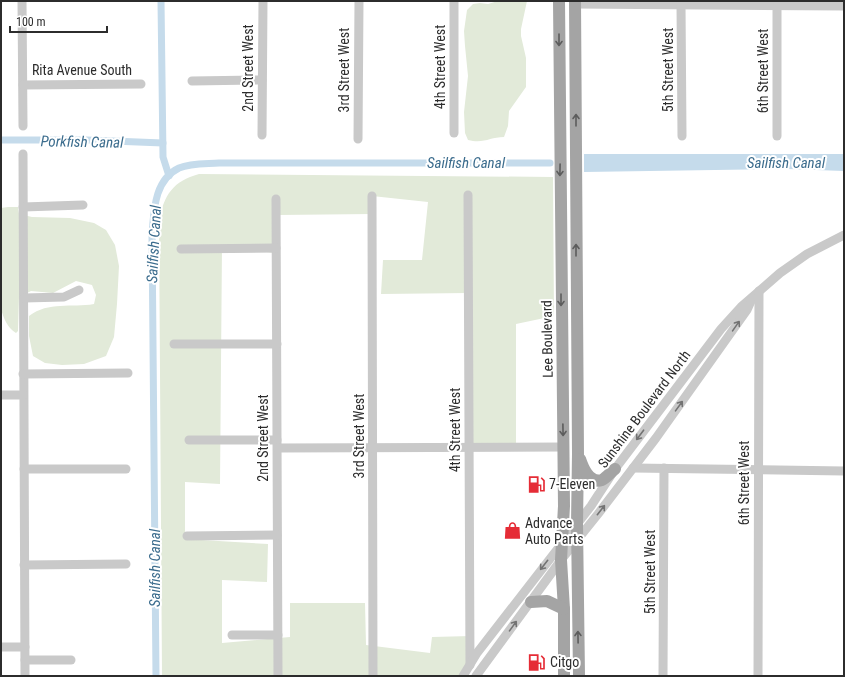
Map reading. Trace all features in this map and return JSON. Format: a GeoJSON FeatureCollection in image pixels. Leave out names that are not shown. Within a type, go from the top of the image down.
{"type":"FeatureCollection","features":[{"type":"Feature","properties":{"kind":"main road","name":"Lee Boulevard"},"geometry":{"type":"LineString","coordinates":[[559,1],[564,446],[564,517],[561,560],[564,610],[564,676]]}},
{"type":"Feature","properties":{"kind":"main road"},"geometry":{"type":"LineString","coordinates":[[574,2],[578,454],[576,524],[579,676]]}},
{"type":"Feature","properties":{"kind":"main road"},"geometry":{"type":"LineString","coordinates":[[578,454],[583,468],[590,477],[602,480],[615,469]]}},
{"type":"Feature","properties":{"kind":"main road"},"geometry":{"type":"LineString","coordinates":[[531,602],[547,601],[564,610]]}},
{"type":"Feature","properties":{"kind":"street"},"geometry":{"type":"LineString","coordinates":[[22,1],[23,126]]}},
{"type":"Feature","properties":{"kind":"street","name":"2nd Street West"},"geometry":{"type":"LineString","coordinates":[[262,1],[262,135]]}},
{"type":"Feature","properties":{"kind":"street","name":"3rd Street West"},"geometry":{"type":"LineString","coordinates":[[358,139],[359,1]]}},
{"type":"Feature","properties":{"kind":"street","name":"4th Street West"},"geometry":{"type":"LineString","coordinates":[[454,1],[454,133]]}},
{"type":"Feature","properties":{"kind":"street"},"geometry":{"type":"LineString","coordinates":[[574,2],[844,6]]}},
{"type":"Feature","properties":{"kind":"street","name":"5th Street West"},"geometry":{"type":"LineString","coordinates":[[681,4],[682,136]]}},
{"type":"Feature","properties":{"kind":"street","name":"6th Street West"},"geometry":{"type":"LineString","coordinates":[[777,6],[777,136]]}},
{"type":"Feature","properties":{"kind":"street"},"geometry":{"type":"LineString","coordinates":[[192,81],[262,80]]}},
{"type":"Feature","properties":{"kind":"street","name":"Rita Avenue South"},"geometry":{"type":"LineString","coordinates":[[23,85],[141,84]]}},
{"type":"Feature","properties":{"kind":"street"},"geometry":{"type":"LineString","coordinates":[[23,154],[25,676]]}},
{"type":"Feature","properties":{"kind":"street","name":"4th Street West"},"geometry":{"type":"LineString","coordinates":[[468,195],[470,665]]}},
{"type":"Feature","properties":{"kind":"street","name":"3rd Street West"},"geometry":{"type":"LineString","coordinates":[[372,196],[373,676]]}},
{"type":"Feature","properties":{"kind":"street","name":"2nd Street West"},"geometry":{"type":"LineString","coordinates":[[276,199],[278,676]]}},
{"type":"Feature","properties":{"kind":"street"},"geometry":{"type":"LineString","coordinates":[[23,207],[83,205]]}},
{"type":"Feature","properties":{"kind":"street","name":"Sunshine Boulevard North"},"geometry":{"type":"LineString","coordinates":[[463,676],[516,601],[591,506],[615,469],[721,329],[741,307],[793,262],[844,235]]}},
{"type":"Feature","properties":{"kind":"street"},"geometry":{"type":"LineString","coordinates":[[181,249],[276,248]]}},
{"type":"Feature","properties":{"kind":"street"},"geometry":{"type":"LineString","coordinates":[[24,298],[64,296],[80,290]]}},
{"type":"Feature","properties":{"kind":"street","name":"6th Street West"},"geometry":{"type":"LineString","coordinates":[[758,676],[759,291]]}},
{"type":"Feature","properties":{"kind":"street","name":"Sunshine Boulevard North"},"geometry":{"type":"LineString","coordinates":[[476,676],[561,560],[633,468],[747,310],[752,298]]}},
{"type":"Feature","properties":{"kind":"street"},"geometry":{"type":"LineString","coordinates":[[681,382],[697,380],[696,373],[718,339],[721,329]]}},
{"type":"Feature","properties":{"kind":"street"},"geometry":{"type":"LineString","coordinates":[[174,344],[277,344]]}},
{"type":"Feature","properties":{"kind":"street"},"geometry":{"type":"LineString","coordinates":[[24,374],[128,373]]}},
{"type":"Feature","properties":{"kind":"street"},"geometry":{"type":"LineString","coordinates":[[1,395],[24,395]]}},
{"type":"Feature","properties":{"kind":"street"},"geometry":{"type":"LineString","coordinates":[[190,440],[373,447],[564,446]]}},
{"type":"Feature","properties":{"kind":"street"},"geometry":{"type":"LineString","coordinates":[[24,469],[126,468]]}},
{"type":"Feature","properties":{"kind":"street"},"geometry":{"type":"LineString","coordinates":[[633,468],[844,471]]}},
{"type":"Feature","properties":{"kind":"street","name":"5th Street West"},"geometry":{"type":"LineString","coordinates":[[663,676],[664,468]]}},
{"type":"Feature","properties":{"kind":"street"},"geometry":{"type":"LineString","coordinates":[[187,536],[277,535]]}},
{"type":"Feature","properties":{"kind":"street"},"geometry":{"type":"LineString","coordinates":[[24,565],[126,564]]}},
{"type":"Feature","properties":{"kind":"street"},"geometry":{"type":"LineString","coordinates":[[232,635],[278,635]]}},
{"type":"Feature","properties":{"kind":"street"},"geometry":{"type":"LineString","coordinates":[[1,647],[25,647]]}},
{"type":"Feature","properties":{"kind":"street"},"geometry":{"type":"LineString","coordinates":[[25,660],[72,660]]}},
{"type":"Feature","properties":{"kind":"green space"},"geometry":{"type":"Polygon","coordinates":[[[498,1],[527,1],[521,29],[526,58],[526,87],[509,111],[508,126],[504,137],[483,141],[468,140],[465,133],[464,112],[468,76],[464,31],[467,10],[473,4],[488,4],[498,1]]]}},
{"type":"Feature","properties":{"kind":"green space"},"geometry":{"type":"Polygon","coordinates":[[[199,174],[553,177],[554,316],[516,324],[516,448],[470,447],[468,293],[381,294],[383,260],[422,260],[428,202],[372,196],[372,214],[278,215],[273,253],[222,245],[220,484],[185,482],[185,539],[268,544],[267,582],[222,580],[222,643],[290,637],[290,603],[365,603],[366,645],[430,653],[432,637],[471,636],[471,657],[459,676],[162,676],[159,221],[164,204],[171,190],[182,181],[199,174]]]}},
{"type":"Feature","properties":{"kind":"green space"},"geometry":{"type":"Polygon","coordinates":[[[18,207],[19,214],[32,217],[70,218],[94,223],[106,230],[115,245],[119,266],[114,337],[106,356],[84,364],[62,365],[45,363],[33,356],[29,336],[29,316],[37,311],[44,308],[60,306],[94,304],[96,295],[92,285],[76,281],[53,293],[31,291],[19,297],[18,331],[16,333],[8,325],[1,309],[1,208],[18,207]]]}},
{"type":"Feature","properties":{"kind":"water"},"geometry":{"type":"Polygon","coordinates":[[[584,154],[844,154],[844,171],[787,169],[584,172],[584,154]]]}},
{"type":"Feature","properties":{"kind":"waterway"},"geometry":{"type":"LineString","coordinates":[[161,1],[163,157],[169,176]]}},
{"type":"Feature","properties":{"kind":"waterway","name":"Porkfish Canal"},"geometry":{"type":"LineString","coordinates":[[1,140],[87,140],[163,143]]}},
{"type":"Feature","properties":{"kind":"waterway","name":"Sailfish Canal"},"geometry":{"type":"LineString","coordinates":[[156,676],[152,234],[157,197],[165,180],[171,173],[179,168],[194,164],[550,163]]}},
{"type":"Feature","properties":{"kind":"place","name":"7-Eleven"},"geometry":{"type":"Point","coordinates":[536,484]}},
{"type":"Feature","properties":{"kind":"place","name":"Advance Auto Parts"},"geometry":{"type":"Point","coordinates":[512,531]}},
{"type":"Feature","properties":{"kind":"place","name":"Citgo"},"geometry":{"type":"Point","coordinates":[537,662]}}]}
